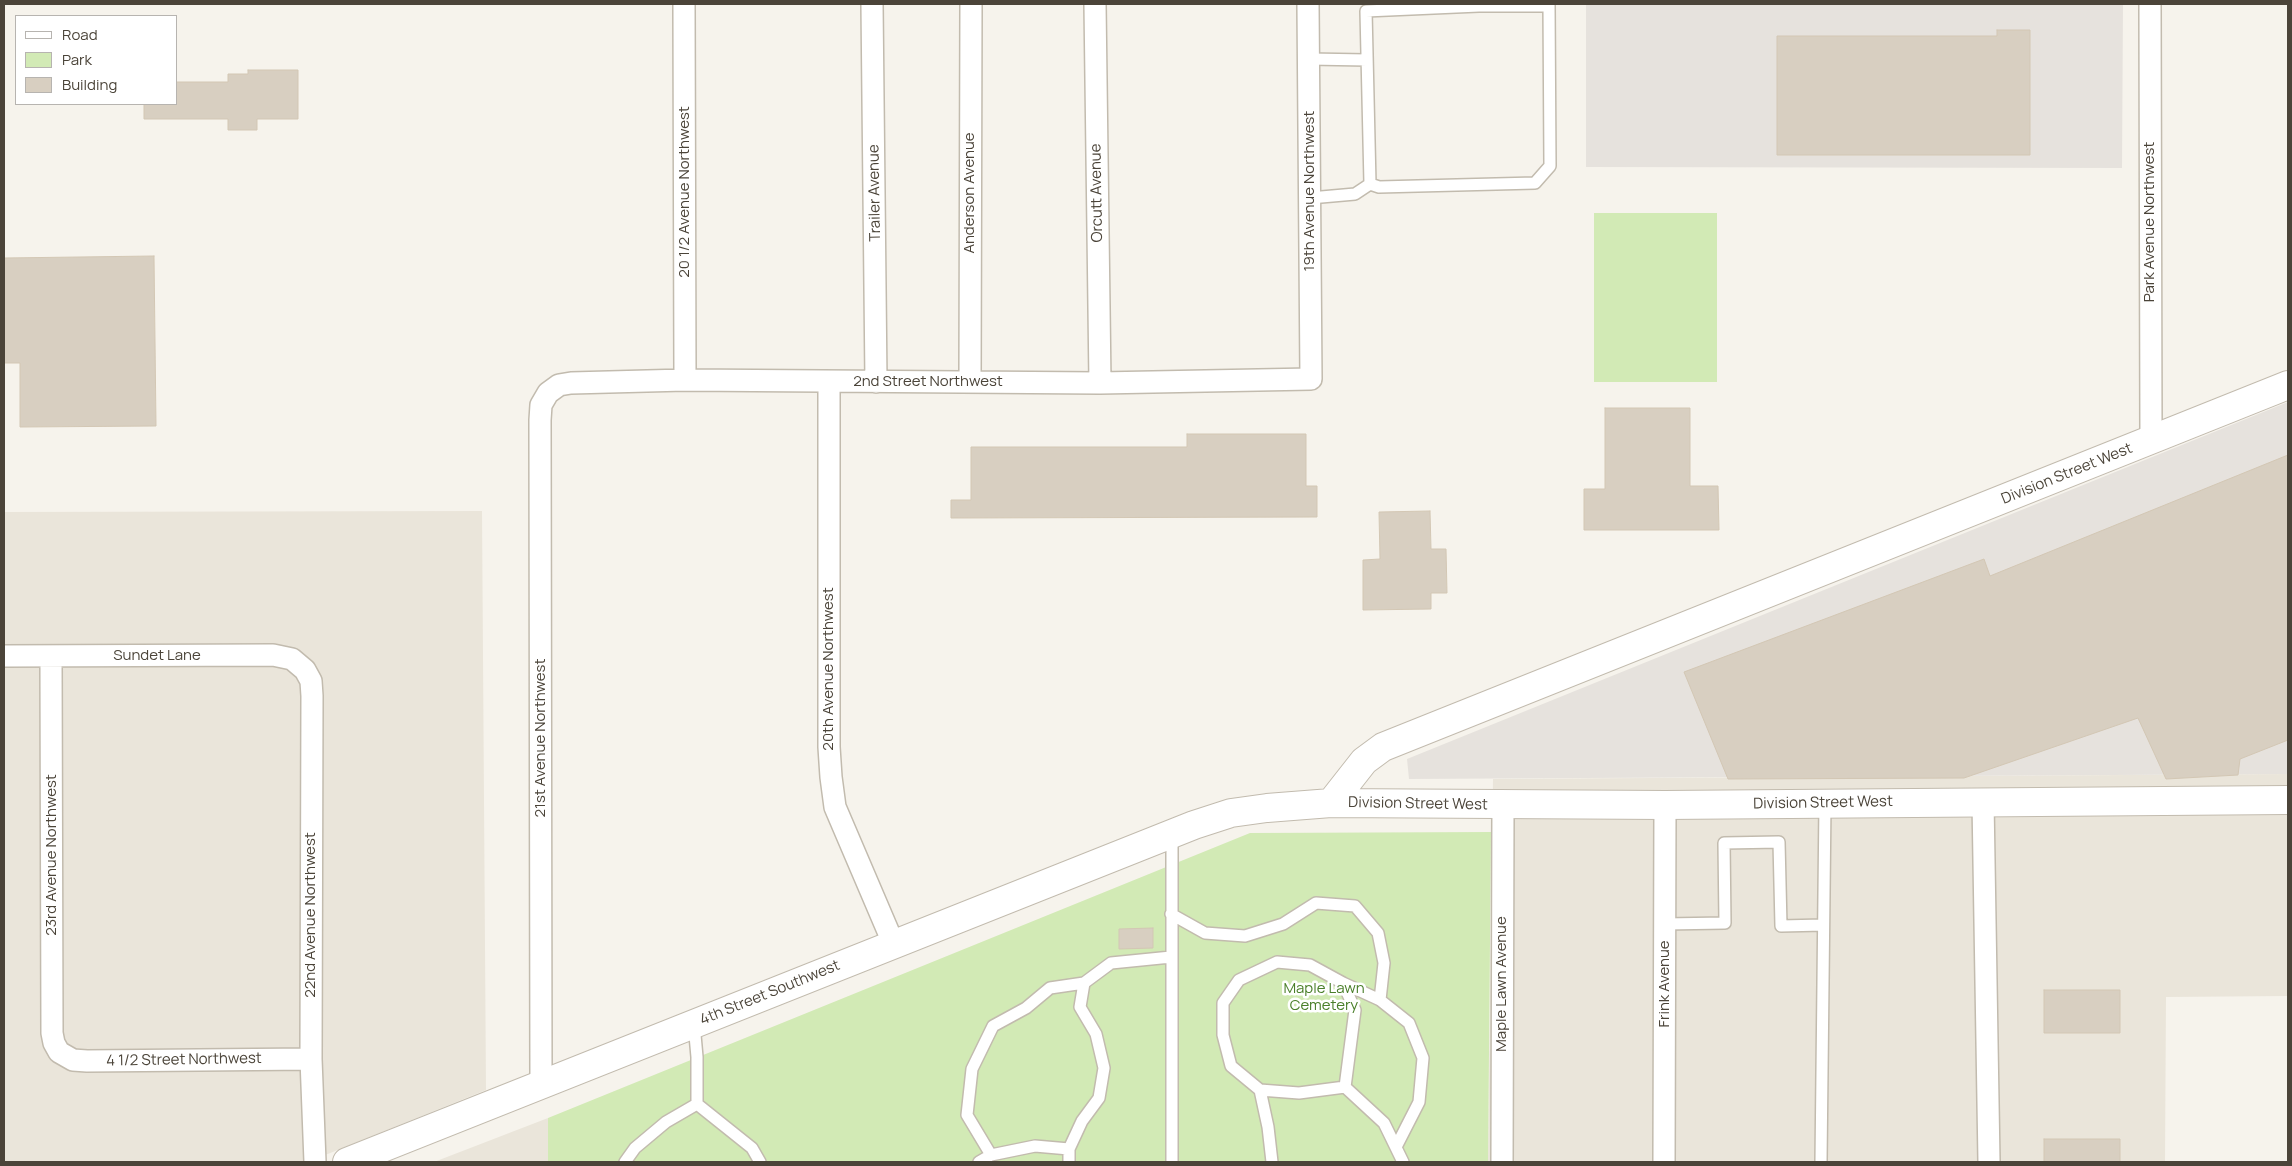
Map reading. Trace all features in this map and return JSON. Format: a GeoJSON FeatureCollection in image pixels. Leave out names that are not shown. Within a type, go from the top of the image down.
{"type":"FeatureCollection","features":[{"type":"Feature","properties":{"kind":"street","name":"20 1/2 Avenue Northwest"},"geometry":{"type":"LineString","coordinates":[[684,4],[685,380]]}},
{"type":"Feature","properties":{"kind":"street","name":"Trailer Avenue"},"geometry":{"type":"LineString","coordinates":[[872,4],[876,382]]}},
{"type":"Feature","properties":{"kind":"street","name":"Anderson Avenue"},"geometry":{"type":"LineString","coordinates":[[970,382],[971,4]]}},
{"type":"Feature","properties":{"kind":"street","name":"Orcutt Avenue"},"geometry":{"type":"LineString","coordinates":[[1095,4],[1100,383]]}},
{"type":"Feature","properties":{"kind":"street","name":"19th Avenue Northwest"},"geometry":{"type":"LineString","coordinates":[[1308,4],[1311,379]]}},
{"type":"Feature","properties":{"kind":"street","name":"Park Avenue Northwest"},"geometry":{"type":"LineString","coordinates":[[2150,4],[2150,440]]}},
{"type":"Feature","properties":{"kind":"street","name":"2nd Street Northwest"},"geometry":{"type":"LineString","coordinates":[[548,394],[559,385],[570,383],[685,380],[1100,383],[1311,379]]}},
{"type":"Feature","properties":{"kind":"street","name":"20th Avenue Northwest"},"geometry":{"type":"LineString","coordinates":[[829,382],[830,777],[836,807],[894,945]]}},
{"type":"Feature","properties":{"kind":"street","name":"Division Street West"},"geometry":{"type":"LineString","coordinates":[[1331,803],[1364,761],[1383,747],[2288,385]]}},
{"type":"Feature","properties":{"kind":"street","name":"21st Avenue Northwest"},"geometry":{"type":"LineString","coordinates":[[541,1084],[540,420],[541,405],[548,394]]}},
{"type":"Feature","properties":{"kind":"street","name":"Sundet Lane"},"geometry":{"type":"LineString","coordinates":[[4,656],[273,655],[292,659],[305,670]]}},
{"type":"Feature","properties":{"kind":"street","name":"23rd Avenue Northwest"},"geometry":{"type":"LineString","coordinates":[[51,656],[52,1033],[54,1044],[59,1052]]}},
{"type":"Feature","properties":{"kind":"street","name":"22nd Avenue Northwest"},"geometry":{"type":"LineString","coordinates":[[305,670],[310,682],[312,696],[310,1059],[315,1162]]}},
{"type":"Feature","properties":{"kind":"street","name":"Division Street West"},"geometry":{"type":"LineString","coordinates":[[1331,803],[1665,805],[2288,800]]}},
{"type":"Feature","properties":{"kind":"street"},"geometry":{"type":"LineString","coordinates":[[1983,801],[1989,1162]]}},
{"type":"Feature","properties":{"kind":"street","name":"4th Street Southwest"},"geometry":{"type":"LineString","coordinates":[[355,1161],[541,1084],[1183,829],[1231,814],[1258,809],[1295,804],[1331,803]]}},
{"type":"Feature","properties":{"kind":"street","name":"Maple Lawn Avenue"},"geometry":{"type":"LineString","coordinates":[[1502,805],[1502,1162]]}},
{"type":"Feature","properties":{"kind":"street","name":"Frink Avenue"},"geometry":{"type":"LineString","coordinates":[[1664,1162],[1665,805]]}},
{"type":"Feature","properties":{"kind":"street","name":"4 1/2 Street Northwest"},"geometry":{"type":"LineString","coordinates":[[59,1052],[73,1060],[87,1061],[310,1059]]}},
{"type":"Feature","properties":{"kind":"lane"},"geometry":{"type":"LineString","coordinates":[[1549,5],[1550,166],[1535,183],[1379,187],[1370,184],[1367,60],[1362,7],[1549,5]]}},
{"type":"Feature","properties":{"kind":"lane"},"geometry":{"type":"LineString","coordinates":[[1309,59],[1367,60]]}},
{"type":"Feature","properties":{"kind":"lane"},"geometry":{"type":"LineString","coordinates":[[1310,198],[1355,194],[1370,184]]}},
{"type":"Feature","properties":{"kind":"lane"},"geometry":{"type":"LineString","coordinates":[[1820,1162],[1825,803]]}},
{"type":"Feature","properties":{"kind":"lane"},"geometry":{"type":"LineString","coordinates":[[1172,1162],[1171,914],[1183,829]]}},
{"type":"Feature","properties":{"kind":"lane"},"geometry":{"type":"LineString","coordinates":[[1665,924],[1725,923],[1724,843],[1779,842],[1781,926],[1823,925]]}},
{"type":"Feature","properties":{"kind":"lane"},"geometry":{"type":"LineString","coordinates":[[1171,914],[1205,933],[1245,936],[1283,924],[1316,903],[1355,906],[1378,933],[1384,963],[1380,1000]]}},
{"type":"Feature","properties":{"kind":"lane"},"geometry":{"type":"LineString","coordinates":[[991,1155],[967,1115],[972,1069],[993,1026],[1026,1008],[1050,988],[1084,983],[1111,963],[1172,957]]}},
{"type":"Feature","properties":{"kind":"lane"},"geometry":{"type":"LineString","coordinates":[[1345,1087],[1299,1093],[1260,1090],[1231,1066],[1223,1035],[1223,1003],[1239,980],[1277,962],[1310,964],[1343,983],[1380,1000],[1409,1023],[1423,1058],[1419,1102],[1396,1147]]}},
{"type":"Feature","properties":{"kind":"lane"},"geometry":{"type":"LineString","coordinates":[[1070,1162],[1069,1149],[1082,1121],[1099,1098],[1104,1068],[1096,1034],[1080,1007],[1084,983]]}},
{"type":"Feature","properties":{"kind":"lane"},"geometry":{"type":"LineString","coordinates":[[1343,983],[1356,1010],[1345,1087]]}},
{"type":"Feature","properties":{"kind":"lane"},"geometry":{"type":"LineString","coordinates":[[694,1024],[697,1057],[697,1104]]}},
{"type":"Feature","properties":{"kind":"lane"},"geometry":{"type":"LineString","coordinates":[[1345,1087],[1384,1123],[1403,1162]]}},
{"type":"Feature","properties":{"kind":"lane"},"geometry":{"type":"LineString","coordinates":[[1260,1090],[1268,1127],[1272,1162]]}},
{"type":"Feature","properties":{"kind":"lane"},"geometry":{"type":"LineString","coordinates":[[625,1162],[635,1148],[666,1122],[697,1104]]}},
{"type":"Feature","properties":{"kind":"lane"},"geometry":{"type":"LineString","coordinates":[[697,1104],[752,1148],[760,1162]]}},
{"type":"Feature","properties":{"kind":"lane"},"geometry":{"type":"LineString","coordinates":[[978,1162],[991,1155],[1035,1146],[1069,1149]]}},
{"type":"Feature","properties":{"kind":"shaded area"},"geometry":{"type":"Polygon","coordinates":[[[1586,4],[2123,4],[2122,168],[1586,167],[1586,4]]]}},
{"type":"Feature","properties":{"kind":"shaded area"},"geometry":{"type":"Polygon","coordinates":[[[2288,402],[2288,774],[1409,779],[1407,759],[2288,402]]]}},
{"type":"Feature","properties":{"kind":"shaded area"},"geometry":{"type":"Polygon","coordinates":[[[482,511],[486,1090],[308,1162],[4,1162],[4,512],[482,511]]]}},
{"type":"Feature","properties":{"kind":"shaded area"},"geometry":{"type":"Polygon","coordinates":[[[2288,774],[2288,996],[2166,997],[2165,1162],[1488,1162],[1493,779],[2288,774]]]}},
{"type":"Feature","properties":{"kind":"shaded area"},"geometry":{"type":"Polygon","coordinates":[[[548,1118],[548,1162],[434,1162],[548,1118]]]}},
{"type":"Feature","properties":{"kind":"green space"},"geometry":{"type":"Polygon","coordinates":[[[1594,213],[1717,213],[1717,382],[1594,382],[1594,213]]]}},
{"type":"Feature","properties":{"kind":"green space","name":"Maple Lawn Cemetery"},"geometry":{"type":"Polygon","coordinates":[[[1491,832],[1488,1162],[548,1162],[548,1118],[1250,833],[1491,832]]]}},
{"type":"Feature","properties":{"kind":"building"},"geometry":{"type":"Polygon","coordinates":[[[1997,30],[2030,30],[2030,155],[1777,155],[1777,36],[1997,36],[1997,30]]]}},
{"type":"Feature","properties":{"kind":"building"},"geometry":{"type":"Polygon","coordinates":[[[248,70],[298,70],[298,119],[257,119],[257,130],[228,130],[228,119],[144,119],[144,105],[178,105],[178,82],[228,82],[228,74],[248,74],[248,70]]]}},
{"type":"Feature","properties":{"kind":"building"},"geometry":{"type":"Polygon","coordinates":[[[154,256],[156,426],[20,427],[20,363],[4,363],[4,258],[154,256]]]}},
{"type":"Feature","properties":{"kind":"building"},"geometry":{"type":"Polygon","coordinates":[[[1605,408],[1690,408],[1690,486],[1718,486],[1719,530],[1584,530],[1584,489],[1605,489],[1605,408]]]}},
{"type":"Feature","properties":{"kind":"building"},"geometry":{"type":"Polygon","coordinates":[[[1187,434],[1306,434],[1306,486],[1317,486],[1317,517],[951,518],[951,500],[971,500],[971,447],[1187,447],[1187,434]]]}},
{"type":"Feature","properties":{"kind":"building"},"geometry":{"type":"Polygon","coordinates":[[[2288,455],[2288,740],[2240,759],[2238,775],[2166,779],[2138,718],[1964,778],[1728,779],[1684,672],[1984,559],[1990,576],[2288,455]]]}},
{"type":"Feature","properties":{"kind":"building"},"geometry":{"type":"Polygon","coordinates":[[[1430,511],[1431,549],[1446,549],[1447,593],[1431,593],[1431,609],[1363,610],[1363,560],[1380,559],[1379,512],[1430,511]]]}},
{"type":"Feature","properties":{"kind":"building"},"geometry":{"type":"Polygon","coordinates":[[[1153,928],[1153,948],[1119,949],[1119,929],[1153,928]]]}},
{"type":"Feature","properties":{"kind":"building"},"geometry":{"type":"Polygon","coordinates":[[[2044,990],[2120,990],[2120,1033],[2044,1033],[2044,990]]]}},
{"type":"Feature","properties":{"kind":"building"},"geometry":{"type":"Polygon","coordinates":[[[2044,1139],[2120,1139],[2120,1162],[2044,1162],[2044,1139]]]}}]}
